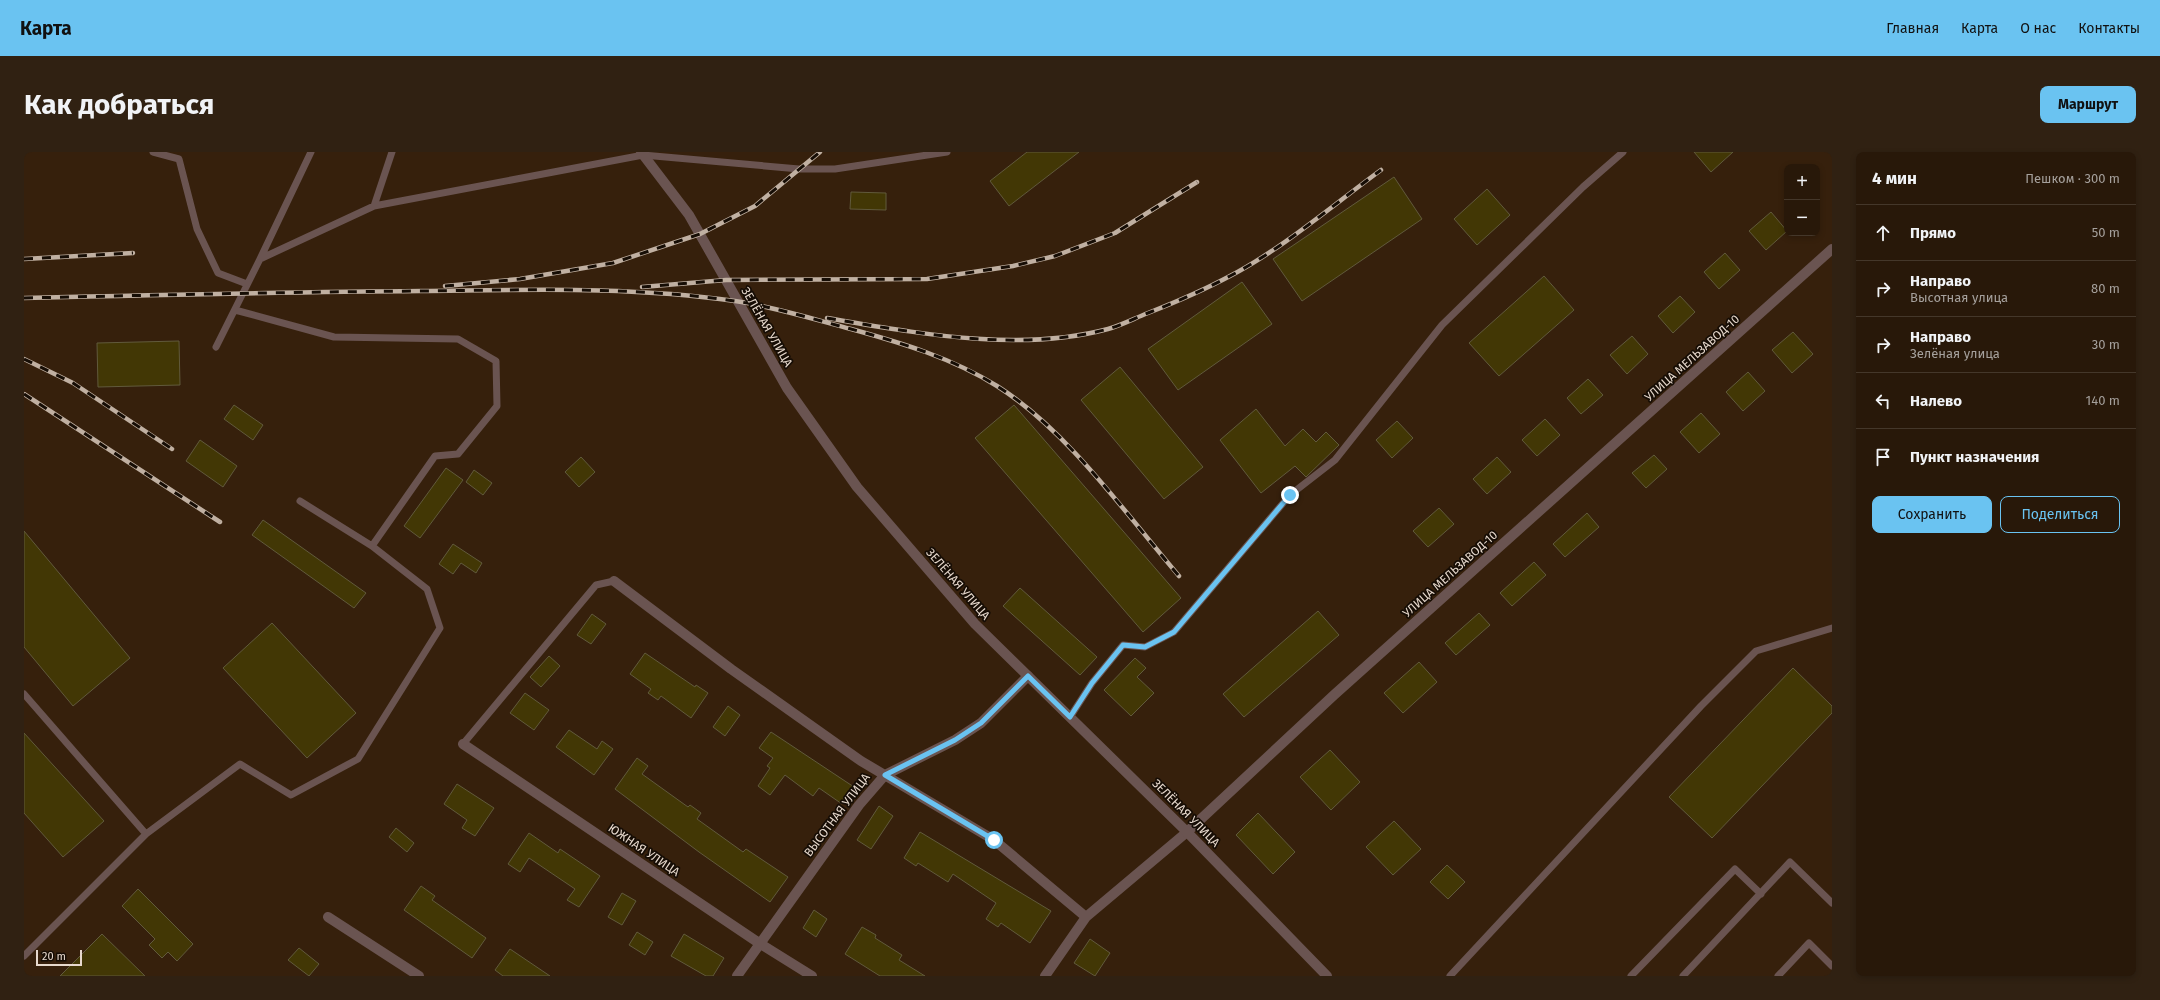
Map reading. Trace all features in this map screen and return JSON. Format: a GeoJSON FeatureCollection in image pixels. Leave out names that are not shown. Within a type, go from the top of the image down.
{"type":"FeatureCollection","features":[{"type":"Feature","properties":{"kind":"street","name":"ЗЕЛЁНАЯ УЛИЦА"},"geometry":{"type":"LineString","coordinates":[[642,153],[689,215],[787,388],[857,487],[975,624],[1187,832],[1327,976]]}},
{"type":"Feature","properties":{"kind":"street","name":"УЛИЦА МЕЛЬЗАВОД-10"},"geometry":{"type":"LineString","coordinates":[[1045,976],[1086,917],[1187,832],[1334,695],[1832,249]]}},
{"type":"Feature","properties":{"kind":"street"},"geometry":{"type":"LineString","coordinates":[[614,581],[731,669],[861,761],[994,840],[1086,917]]}},
{"type":"Feature","properties":{"kind":"street","name":"ВЫСОТНАЯ УЛИЦА"},"geometry":{"type":"LineString","coordinates":[[737,976],[759,943],[859,805],[885,775],[955,740],[981,723],[1028,676]]}},
{"type":"Feature","properties":{"kind":"street","name":"ЮЖНАЯ УЛИЦА"},"geometry":{"type":"LineString","coordinates":[[462,744],[759,943],[812,976]]}},
{"type":"Feature","properties":{"kind":"street"},"geometry":{"type":"LineString","coordinates":[[328,918],[419,976]]}},
{"type":"Feature","properties":{"kind":"lane"},"geometry":{"type":"LineString","coordinates":[[153,152],[179,159],[197,229],[218,273],[247,284]]}},
{"type":"Feature","properties":{"kind":"lane"},"geometry":{"type":"LineString","coordinates":[[216,347],[311,152]]}},
{"type":"Feature","properties":{"kind":"lane"},"geometry":{"type":"LineString","coordinates":[[374,206],[392,152]]}},
{"type":"Feature","properties":{"kind":"lane"},"geometry":{"type":"LineString","coordinates":[[260,259],[374,206],[642,153],[799,169],[835,169],[947,152]]}},
{"type":"Feature","properties":{"kind":"lane"},"geometry":{"type":"LineString","coordinates":[[1070,717],[1092,683],[1123,645],[1145,647],[1174,632],[1290,495],[1335,460],[1442,325],[1583,187],[1623,152]]}},
{"type":"Feature","properties":{"kind":"lane"},"geometry":{"type":"LineString","coordinates":[[235,310],[334,337],[458,339],[496,361],[497,406],[458,454],[435,456],[372,546]]}},
{"type":"Feature","properties":{"kind":"lane"},"geometry":{"type":"LineString","coordinates":[[24,956],[146,834],[240,764],[290,795],[358,759],[440,628],[427,589],[372,546],[300,501]]}},
{"type":"Feature","properties":{"kind":"lane"},"geometry":{"type":"LineString","coordinates":[[462,744],[596,585],[614,581]]}},
{"type":"Feature","properties":{"kind":"lane"},"geometry":{"type":"LineString","coordinates":[[1450,976],[1701,706],[1756,652],[1832,628]]}},
{"type":"Feature","properties":{"kind":"lane"},"geometry":{"type":"LineString","coordinates":[[24,694],[146,834]]}},
{"type":"Feature","properties":{"kind":"lane"},"geometry":{"type":"LineString","coordinates":[[1683,976],[1790,862],[1832,903]]}},
{"type":"Feature","properties":{"kind":"lane"},"geometry":{"type":"LineString","coordinates":[[1631,976],[1735,869],[1761,894]]}},
{"type":"Feature","properties":{"kind":"lane"},"geometry":{"type":"LineString","coordinates":[[1778,976],[1809,943],[1832,966]]}},
{"type":"Feature","properties":{"kind":"building"},"geometry":{"type":"Polygon","coordinates":[[[1027,152],[1079,152],[1009,206],[990,181],[1027,152]]]}},
{"type":"Feature","properties":{"kind":"building"},"geometry":{"type":"Polygon","coordinates":[[[1694,152],[1733,152],[1711,172],[1694,152]]]}},
{"type":"Feature","properties":{"kind":"building"},"geometry":{"type":"Polygon","coordinates":[[[1394,177],[1422,219],[1302,301],[1273,259],[1394,177]]]}},
{"type":"Feature","properties":{"kind":"building"},"geometry":{"type":"Polygon","coordinates":[[[1487,189],[1510,215],[1477,245],[1454,219],[1487,189]]]}},
{"type":"Feature","properties":{"kind":"building"},"geometry":{"type":"Polygon","coordinates":[[[851,192],[886,193],[886,210],[850,209],[851,192]]]}},
{"type":"Feature","properties":{"kind":"building"},"geometry":{"type":"Polygon","coordinates":[[[1771,212],[1784,227],[1784,234],[1766,250],[1749,231],[1771,212]]]}},
{"type":"Feature","properties":{"kind":"building"},"geometry":{"type":"Polygon","coordinates":[[[1725,253],[1740,270],[1719,289],[1704,272],[1725,253]]]}},
{"type":"Feature","properties":{"kind":"building"},"geometry":{"type":"Polygon","coordinates":[[[1544,276],[1574,310],[1499,376],[1469,343],[1544,276]]]}},
{"type":"Feature","properties":{"kind":"building"},"geometry":{"type":"Polygon","coordinates":[[[1242,282],[1272,324],[1178,390],[1148,349],[1242,282]]]}},
{"type":"Feature","properties":{"kind":"building"},"geometry":{"type":"Polygon","coordinates":[[[1680,296],[1695,312],[1673,333],[1658,316],[1680,296]]]}},
{"type":"Feature","properties":{"kind":"building"},"geometry":{"type":"Polygon","coordinates":[[[1793,332],[1813,354],[1792,373],[1772,350],[1793,332]]]}},
{"type":"Feature","properties":{"kind":"building"},"geometry":{"type":"Polygon","coordinates":[[[1632,336],[1648,354],[1627,374],[1610,355],[1632,336]]]}},
{"type":"Feature","properties":{"kind":"building"},"geometry":{"type":"Polygon","coordinates":[[[179,341],[180,385],[98,387],[97,343],[179,341]]]}},
{"type":"Feature","properties":{"kind":"building"},"geometry":{"type":"Polygon","coordinates":[[[1120,367],[1203,467],[1164,499],[1081,400],[1120,367]]]}},
{"type":"Feature","properties":{"kind":"building"},"geometry":{"type":"Polygon","coordinates":[[[1748,372],[1765,391],[1743,411],[1726,392],[1748,372]]]}},
{"type":"Feature","properties":{"kind":"building"},"geometry":{"type":"Polygon","coordinates":[[[1588,379],[1603,395],[1581,414],[1567,398],[1588,379]]]}},
{"type":"Feature","properties":{"kind":"building"},"geometry":{"type":"Polygon","coordinates":[[[234,405],[263,425],[253,440],[224,419],[234,405]]]}},
{"type":"Feature","properties":{"kind":"building"},"geometry":{"type":"Polygon","coordinates":[[[1014,405],[1181,598],[1143,632],[975,438],[1014,405]]]}},
{"type":"Feature","properties":{"kind":"building"},"geometry":{"type":"Polygon","coordinates":[[[1256,409],[1285,446],[1303,429],[1316,442],[1326,432],[1339,445],[1306,477],[1295,466],[1261,493],[1220,440],[1256,409]]]}},
{"type":"Feature","properties":{"kind":"building"},"geometry":{"type":"Polygon","coordinates":[[[1701,413],[1720,434],[1699,453],[1680,432],[1701,413]]]}},
{"type":"Feature","properties":{"kind":"building"},"geometry":{"type":"Polygon","coordinates":[[[1545,419],[1560,435],[1537,456],[1522,440],[1545,419]]]}},
{"type":"Feature","properties":{"kind":"building"},"geometry":{"type":"Polygon","coordinates":[[[1397,421],[1413,438],[1392,458],[1376,440],[1397,421]]]}},
{"type":"Feature","properties":{"kind":"building"},"geometry":{"type":"Polygon","coordinates":[[[200,440],[237,466],[223,487],[186,461],[200,440]]]}},
{"type":"Feature","properties":{"kind":"building"},"geometry":{"type":"Polygon","coordinates":[[[1654,455],[1667,469],[1646,488],[1632,473],[1654,455]]]}},
{"type":"Feature","properties":{"kind":"building"},"geometry":{"type":"Polygon","coordinates":[[[581,457],[595,472],[579,487],[565,472],[581,457]]]}},
{"type":"Feature","properties":{"kind":"building"},"geometry":{"type":"Polygon","coordinates":[[[1497,457],[1511,472],[1487,494],[1473,479],[1497,457]]]}},
{"type":"Feature","properties":{"kind":"building"},"geometry":{"type":"Polygon","coordinates":[[[446,468],[463,480],[420,538],[404,526],[446,468]]]}},
{"type":"Feature","properties":{"kind":"building"},"geometry":{"type":"Polygon","coordinates":[[[474,470],[492,483],[483,495],[466,482],[474,470]]]}},
{"type":"Feature","properties":{"kind":"building"},"geometry":{"type":"Polygon","coordinates":[[[1439,508],[1454,524],[1428,547],[1413,531],[1439,508]]]}},
{"type":"Feature","properties":{"kind":"building"},"geometry":{"type":"Polygon","coordinates":[[[1587,513],[1599,527],[1565,557],[1553,544],[1587,513]]]}},
{"type":"Feature","properties":{"kind":"building"},"geometry":{"type":"Polygon","coordinates":[[[263,520],[366,593],[354,608],[252,535],[263,520]]]}},
{"type":"Feature","properties":{"kind":"building"},"geometry":{"type":"Polygon","coordinates":[[[24,531],[130,658],[73,706],[24,647],[24,531]]]}},
{"type":"Feature","properties":{"kind":"building"},"geometry":{"type":"Polygon","coordinates":[[[453,544],[482,563],[476,573],[461,563],[453,574],[439,564],[453,544]]]}},
{"type":"Feature","properties":{"kind":"building"},"geometry":{"type":"Polygon","coordinates":[[[1534,562],[1546,575],[1512,606],[1500,593],[1534,562]]]}},
{"type":"Feature","properties":{"kind":"building"},"geometry":{"type":"Polygon","coordinates":[[[1020,588],[1097,657],[1080,675],[1003,606],[1020,588]]]}},
{"type":"Feature","properties":{"kind":"building"},"geometry":{"type":"Polygon","coordinates":[[[1318,611],[1339,635],[1244,717],[1223,694],[1318,611]]]}},
{"type":"Feature","properties":{"kind":"building"},"geometry":{"type":"Polygon","coordinates":[[[1479,613],[1490,625],[1456,655],[1445,643],[1479,613]]]}},
{"type":"Feature","properties":{"kind":"building"},"geometry":{"type":"Polygon","coordinates":[[[592,614],[606,624],[591,644],[577,635],[592,614]]]}},
{"type":"Feature","properties":{"kind":"building"},"geometry":{"type":"Polygon","coordinates":[[[272,623],[356,713],[307,758],[223,668],[272,623]]]}},
{"type":"Feature","properties":{"kind":"building"},"geometry":{"type":"Polygon","coordinates":[[[645,653],[695,687],[696,685],[708,693],[691,718],[661,696],[658,700],[648,693],[651,689],[630,674],[645,653]]]}},
{"type":"Feature","properties":{"kind":"building"},"geometry":{"type":"Polygon","coordinates":[[[549,656],[560,666],[541,687],[530,677],[549,656]]]}},
{"type":"Feature","properties":{"kind":"building"},"geometry":{"type":"Polygon","coordinates":[[[1135,658],[1146,668],[1137,677],[1154,693],[1131,716],[1104,690],[1135,658]]]}},
{"type":"Feature","properties":{"kind":"building"},"geometry":{"type":"Polygon","coordinates":[[[1419,662],[1437,682],[1403,713],[1384,693],[1419,662]]]}},
{"type":"Feature","properties":{"kind":"building"},"geometry":{"type":"Polygon","coordinates":[[[1793,668],[1832,706],[1832,713],[1712,838],[1669,797],[1793,668]]]}},
{"type":"Feature","properties":{"kind":"building"},"geometry":{"type":"Polygon","coordinates":[[[525,693],[549,710],[534,730],[510,713],[525,693]]]}},
{"type":"Feature","properties":{"kind":"building"},"geometry":{"type":"Polygon","coordinates":[[[728,706],[740,715],[725,736],[713,727],[728,706]]]}},
{"type":"Feature","properties":{"kind":"building"},"geometry":{"type":"Polygon","coordinates":[[[569,730],[597,749],[602,741],[613,749],[594,775],[556,747],[569,730]]]}},
{"type":"Feature","properties":{"kind":"building"},"geometry":{"type":"Polygon","coordinates":[[[771,732],[854,787],[842,804],[819,788],[813,796],[785,775],[770,795],[758,786],[770,768],[767,766],[773,758],[759,748],[771,732]]]}},
{"type":"Feature","properties":{"kind":"building"},"geometry":{"type":"Polygon","coordinates":[[[24,733],[104,821],[63,857],[24,813],[24,733]]]}},
{"type":"Feature","properties":{"kind":"building"},"geometry":{"type":"Polygon","coordinates":[[[1330,750],[1360,782],[1331,810],[1300,777],[1330,750]]]}},
{"type":"Feature","properties":{"kind":"building"},"geometry":{"type":"Polygon","coordinates":[[[637,758],[648,766],[642,774],[688,807],[690,805],[701,813],[697,819],[743,852],[746,849],[788,877],[770,902],[699,852],[615,789],[637,758]]]}},
{"type":"Feature","properties":{"kind":"building"},"geometry":{"type":"Polygon","coordinates":[[[457,784],[494,808],[475,836],[462,828],[467,820],[444,804],[457,784]]]}},
{"type":"Feature","properties":{"kind":"building"},"geometry":{"type":"Polygon","coordinates":[[[879,806],[893,816],[871,849],[857,840],[879,806]]]}},
{"type":"Feature","properties":{"kind":"building"},"geometry":{"type":"Polygon","coordinates":[[[1258,813],[1295,852],[1273,874],[1236,835],[1258,813]]]}},
{"type":"Feature","properties":{"kind":"building"},"geometry":{"type":"Polygon","coordinates":[[[1394,821],[1421,849],[1393,875],[1366,847],[1394,821]]]}},
{"type":"Feature","properties":{"kind":"building"},"geometry":{"type":"Polygon","coordinates":[[[396,828],[414,843],[407,852],[389,837],[396,828]]]}},
{"type":"Feature","properties":{"kind":"building"},"geometry":{"type":"Polygon","coordinates":[[[920,832],[1051,911],[1030,943],[1001,923],[998,927],[986,919],[996,903],[953,874],[948,882],[918,863],[916,866],[904,858],[920,832]]]}},
{"type":"Feature","properties":{"kind":"building"},"geometry":{"type":"Polygon","coordinates":[[[529,833],[558,853],[560,849],[600,876],[579,907],[567,900],[575,889],[529,858],[520,872],[508,864],[529,833]]]}},
{"type":"Feature","properties":{"kind":"building"},"geometry":{"type":"Polygon","coordinates":[[[1447,865],[1465,882],[1448,899],[1430,882],[1447,865]]]}},
{"type":"Feature","properties":{"kind":"building"},"geometry":{"type":"Polygon","coordinates":[[[421,886],[435,896],[432,900],[486,938],[472,958],[404,910],[421,886]]]}},
{"type":"Feature","properties":{"kind":"building"},"geometry":{"type":"Polygon","coordinates":[[[138,889],[193,944],[177,961],[168,952],[162,958],[149,945],[155,939],[122,906],[138,889]]]}},
{"type":"Feature","properties":{"kind":"building"},"geometry":{"type":"Polygon","coordinates":[[[622,893],[636,901],[622,925],[608,917],[622,893]]]}},
{"type":"Feature","properties":{"kind":"building"},"geometry":{"type":"Polygon","coordinates":[[[814,910],[827,919],[816,937],[803,928],[814,910]]]}},
{"type":"Feature","properties":{"kind":"building"},"geometry":{"type":"Polygon","coordinates":[[[862,927],[876,935],[875,938],[902,955],[899,960],[925,976],[880,976],[845,954],[862,927]]]}},
{"type":"Feature","properties":{"kind":"building"},"geometry":{"type":"Polygon","coordinates":[[[637,932],[653,942],[645,955],[629,945],[637,932]]]}},
{"type":"Feature","properties":{"kind":"building"},"geometry":{"type":"Polygon","coordinates":[[[102,934],[145,976],[60,976],[102,934]]]}},
{"type":"Feature","properties":{"kind":"building"},"geometry":{"type":"Polygon","coordinates":[[[684,934],[724,958],[713,976],[706,976],[671,956],[684,934]]]}},
{"type":"Feature","properties":{"kind":"building"},"geometry":{"type":"Polygon","coordinates":[[[1090,939],[1110,953],[1095,976],[1074,963],[1090,939]]]}},
{"type":"Feature","properties":{"kind":"building"},"geometry":{"type":"Polygon","coordinates":[[[299,948],[319,964],[309,976],[288,960],[299,948]]]}},
{"type":"Feature","properties":{"kind":"building"},"geometry":{"type":"Polygon","coordinates":[[[510,949],[550,976],[503,976],[495,970],[510,949]]]}},
{"type":"Feature","properties":{"kind":"railway"},"geometry":{"type":"LineString","coordinates":[[445,286],[520,279],[613,263],[700,234],[755,206],[820,152]]}},
{"type":"Feature","properties":{"kind":"railway"},"geometry":{"type":"LineString","coordinates":[[827,318],[932,334],[1003,340],[1039,340],[1074,336],[1108,329],[1190,296],[1249,265],[1288,240],[1381,170]]}},
{"type":"Feature","properties":{"kind":"railway"},"geometry":{"type":"LineString","coordinates":[[642,287],[726,280],[927,279],[1013,266],[1055,256],[1115,233],[1197,182]]}},
{"type":"Feature","properties":{"kind":"railway"},"geometry":{"type":"LineString","coordinates":[[24,259],[133,253]]}},
{"type":"Feature","properties":{"kind":"railway"},"geometry":{"type":"LineString","coordinates":[[24,298],[321,292],[578,290],[696,296],[735,301],[779,310],[870,334],[926,352],[962,367],[997,386],[1023,404],[1072,449],[1179,576]]}},
{"type":"Feature","properties":{"kind":"railway"},"geometry":{"type":"LineString","coordinates":[[24,359],[73,383],[172,449]]}},
{"type":"Feature","properties":{"kind":"railway"},"geometry":{"type":"LineString","coordinates":[[24,394],[220,522]]}},
{"type":"Feature","properties":{"kind":"route"},"geometry":{"type":"LineString","coordinates":[[994,840],[885,775],[955,740],[981,723],[1028,676],[1070,717],[1092,683],[1123,645],[1145,647],[1174,632],[1290,495]]}}]}
